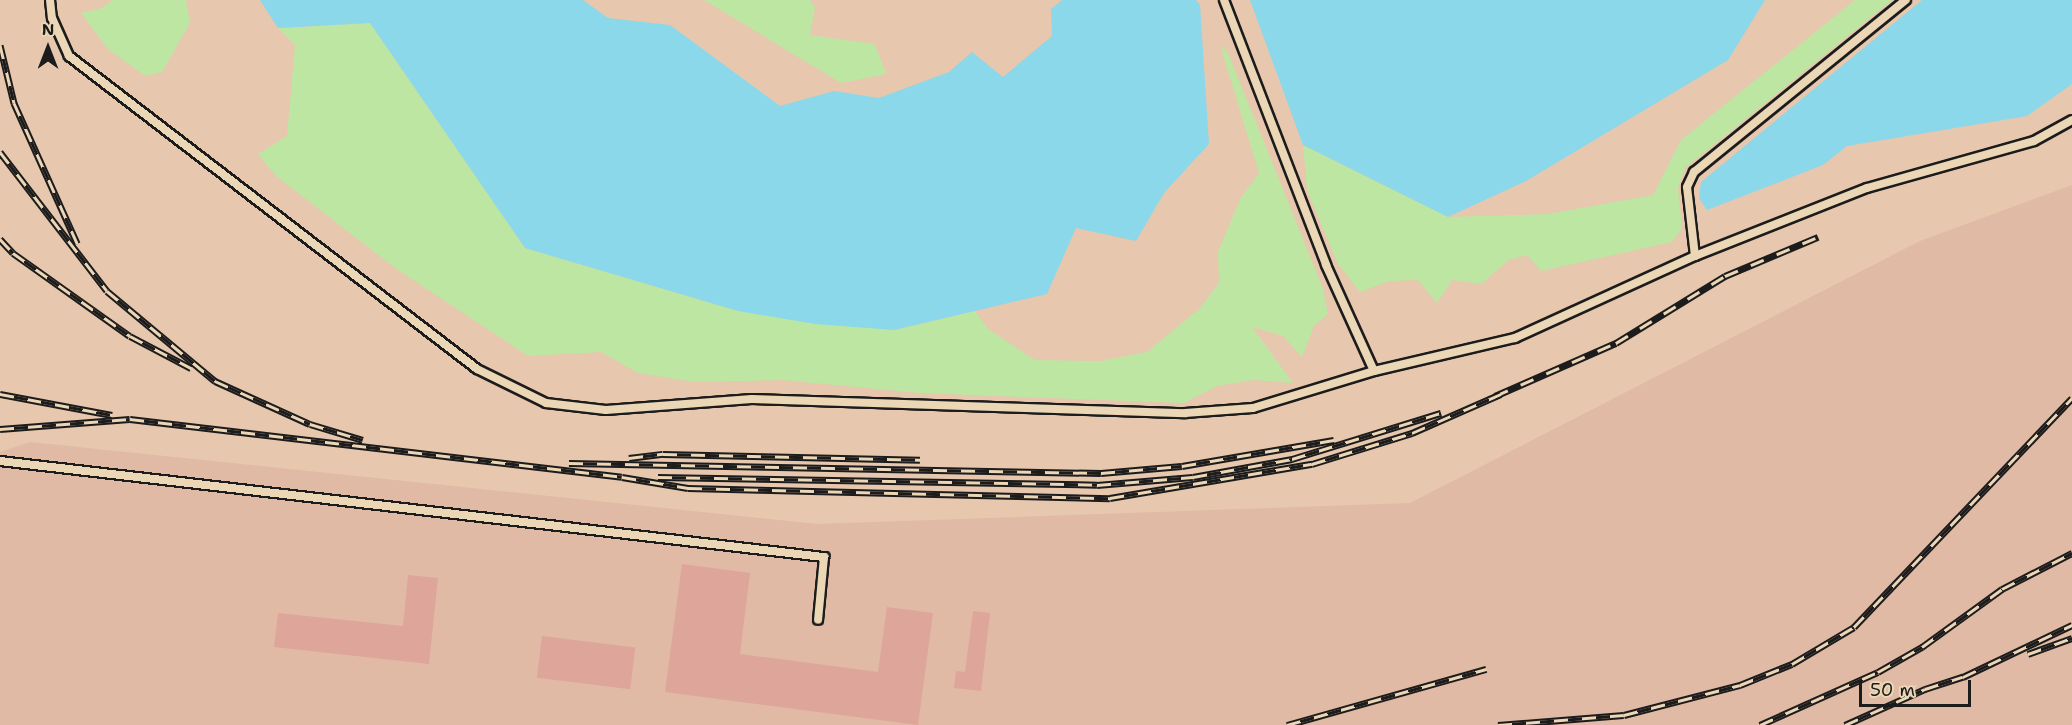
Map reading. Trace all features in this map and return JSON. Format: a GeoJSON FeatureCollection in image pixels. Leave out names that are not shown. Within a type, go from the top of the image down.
{"type":"FeatureCollection","features":[{"type":"Feature","properties":{"kind":"lane"},"geometry":{"type":"LineString","coordinates":[[50,0],[52,18],[69,56],[477,369],[546,404],[606,410],[752,399],[1185,413],[1253,408],[1374,371],[1515,338],[1695,256],[1867,188],[2034,141],[2072,120]]}},
{"type":"Feature","properties":{"kind":"lane"},"geometry":{"type":"LineString","coordinates":[[1224,0],[1326,264],[1374,371]]}},
{"type":"Feature","properties":{"kind":"lane"},"geometry":{"type":"LineString","coordinates":[[1695,256],[1686,187],[1694,172],[1906,0]]}},
{"type":"Feature","properties":{"kind":"lane"},"geometry":{"type":"LineString","coordinates":[[0,461],[824,557],[818,620]]}},
{"type":"Feature","properties":{"kind":"shaded area"},"geometry":{"type":"Polygon","coordinates":[[[2072,185],[2072,725],[0,725],[0,452],[30,442],[818,524],[1410,503],[1920,241],[2072,185]]]}},
{"type":"Feature","properties":{"kind":"green space"},"geometry":{"type":"Polygon","coordinates":[[[112,0],[186,0],[190,23],[162,72],[145,76],[108,49],[81,13],[102,8],[112,0]]]}},
{"type":"Feature","properties":{"kind":"green space"},"geometry":{"type":"Polygon","coordinates":[[[704,0],[810,0],[815,7],[810,35],[875,44],[886,74],[841,83],[704,0]]]}},
{"type":"Feature","properties":{"kind":"green space"},"geometry":{"type":"Polygon","coordinates":[[[1855,0],[1892,0],[1685,168],[1678,188],[1682,229],[1672,242],[1541,271],[1527,255],[1509,260],[1481,284],[1452,280],[1437,303],[1418,280],[1389,281],[1360,292],[1338,264],[1307,190],[1303,145],[1448,217],[1548,214],[1653,195],[1681,140],[1855,0]]]}},
{"type":"Feature","properties":{"kind":"green space"},"geometry":{"type":"Polygon","coordinates":[[[370,23],[525,248],[738,311],[894,330],[975,311],[988,329],[1035,360],[1099,361],[1147,352],[1200,308],[1219,283],[1218,252],[1240,199],[1259,173],[1220,45],[1228,53],[1323,289],[1328,314],[1314,326],[1302,357],[1283,336],[1252,327],[1293,383],[1253,380],[1217,386],[1184,403],[919,393],[782,380],[694,382],[638,373],[601,352],[528,356],[395,268],[276,176],[258,154],[287,136],[295,45],[278,28],[370,23]]]}},
{"type":"Feature","properties":{"kind":"water"},"geometry":{"type":"Polygon","coordinates":[[[260,0],[583,0],[608,18],[670,25],[780,106],[834,91],[879,98],[949,72],[972,52],[1003,77],[1052,36],[1051,9],[1062,0],[1196,0],[1200,5],[1209,144],[1164,193],[1136,241],[1076,228],[1047,294],[894,330],[815,324],[738,311],[525,248],[370,23],[278,28],[260,0]]]}},
{"type":"Feature","properties":{"kind":"water"},"geometry":{"type":"Polygon","coordinates":[[[1250,0],[1765,0],[1728,60],[1526,181],[1448,217],[1303,145],[1250,0]]]}},
{"type":"Feature","properties":{"kind":"water"},"geometry":{"type":"Polygon","coordinates":[[[1922,0],[2072,0],[2072,84],[2027,116],[1847,146],[1823,165],[1707,210],[1699,198],[1701,182],[1922,0]]]}},
{"type":"Feature","properties":{"kind":"building"},"geometry":{"type":"Polygon","coordinates":[[[682,564],[750,573],[740,654],[878,672],[887,607],[933,613],[918,725],[665,692],[682,564]]]}},
{"type":"Feature","properties":{"kind":"building"},"geometry":{"type":"Polygon","coordinates":[[[408,575],[438,578],[429,664],[274,647],[278,613],[403,626],[408,575]]]}},
{"type":"Feature","properties":{"kind":"building"},"geometry":{"type":"Polygon","coordinates":[[[973,611],[990,613],[981,691],[954,688],[956,671],[965,672],[973,611]]]}},
{"type":"Feature","properties":{"kind":"building"},"geometry":{"type":"Polygon","coordinates":[[[542,636],[635,647],[630,689],[537,678],[542,636]]]}},
{"type":"Feature","properties":{"kind":"railway"},"geometry":{"type":"LineString","coordinates":[[0,45],[14,103],[77,243]]}},
{"type":"Feature","properties":{"kind":"railway"},"geometry":{"type":"LineString","coordinates":[[0,152],[107,291],[215,381],[310,424],[363,440]]}},
{"type":"Feature","properties":{"kind":"railway"},"geometry":{"type":"LineString","coordinates":[[1495,396],[1616,343],[1725,276],[1818,237]]}},
{"type":"Feature","properties":{"kind":"railway"},"geometry":{"type":"LineString","coordinates":[[0,239],[13,253],[130,336],[191,368]]}},
{"type":"Feature","properties":{"kind":"railway"},"geometry":{"type":"LineString","coordinates":[[0,394],[112,415]]}},
{"type":"Feature","properties":{"kind":"railway"},"geometry":{"type":"LineString","coordinates":[[0,429],[130,419],[622,477],[688,488],[1110,498],[1312,464],[1412,433],[1501,394]]}},
{"type":"Feature","properties":{"kind":"railway"},"geometry":{"type":"LineString","coordinates":[[1498,725],[1624,715],[1740,685],[1792,664],[1854,627],[2072,398]]}},
{"type":"Feature","properties":{"kind":"railway"},"geometry":{"type":"LineString","coordinates":[[658,477],[1097,485],[1193,477],[1292,459],[1441,413]]}},
{"type":"Feature","properties":{"kind":"railway"},"geometry":{"type":"LineString","coordinates":[[569,463],[1101,473],[1182,466],[1334,440]]}},
{"type":"Feature","properties":{"kind":"railway"},"geometry":{"type":"LineString","coordinates":[[629,458],[663,454],[920,460]]}},
{"type":"Feature","properties":{"kind":"railway"},"geometry":{"type":"LineString","coordinates":[[1760,725],[1878,672],[1922,647],[2002,589],[2072,553]]}},
{"type":"Feature","properties":{"kind":"railway"},"geometry":{"type":"LineString","coordinates":[[1845,725],[1925,689],[1963,677],[2072,625]]}},
{"type":"Feature","properties":{"kind":"railway"},"geometry":{"type":"LineString","coordinates":[[2028,654],[2072,638]]}},
{"type":"Feature","properties":{"kind":"railway"},"geometry":{"type":"LineString","coordinates":[[1287,725],[1486,669]]}}]}
